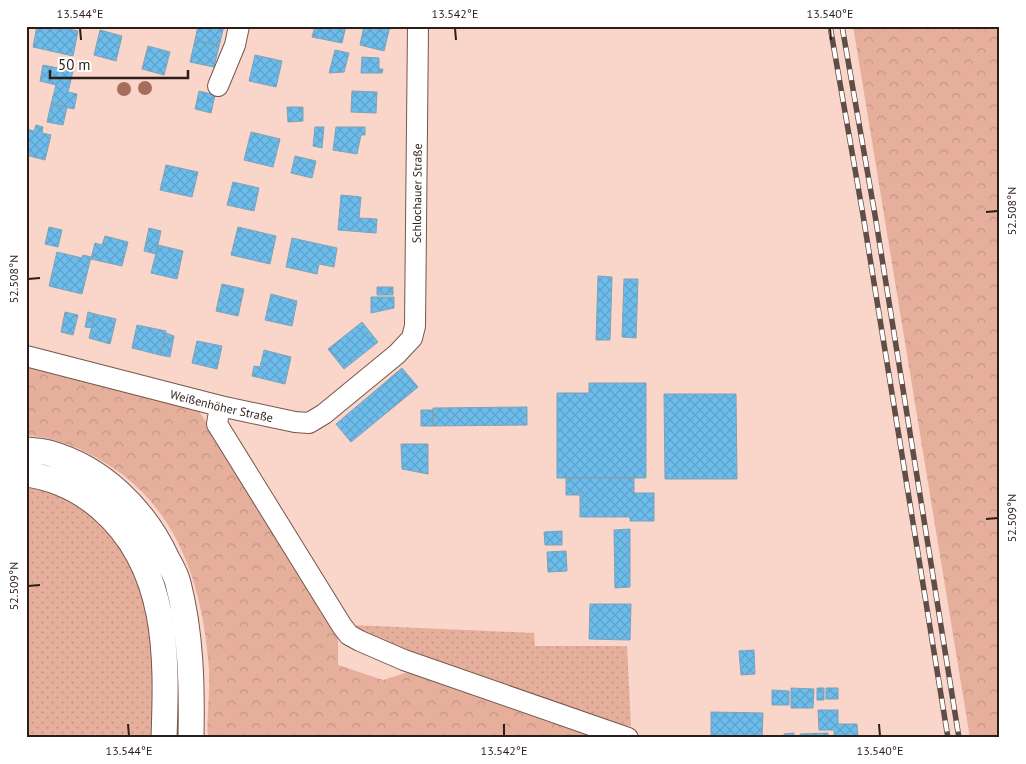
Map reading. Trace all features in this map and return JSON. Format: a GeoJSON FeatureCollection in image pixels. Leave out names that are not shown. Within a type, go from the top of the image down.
{"type":"FeatureCollection","features":[{"type":"Feature","properties":{"kind":"main road"},"geometry":{"type":"LineString","coordinates":[[26,450],[48,453],[82,466],[117,489],[143,517],[161,545],[178,581],[187,624],[192,678],[192,738]]}},
{"type":"Feature","properties":{"kind":"main road"},"geometry":{"type":"LineString","coordinates":[[26,474],[58,482],[79,492],[97,505],[113,518],[129,537],[144,564],[156,596],[162,626],[166,666],[164,738]]}},
{"type":"Feature","properties":{"kind":"street"},"geometry":{"type":"LineString","coordinates":[[218,86],[235,45],[239,26]]}},
{"type":"Feature","properties":{"kind":"street","name":"Schlochauer Straße"},"geometry":{"type":"LineString","coordinates":[[397,354],[412,338],[415,326],[418,26]]}},
{"type":"Feature","properties":{"kind":"street","name":"Weißenhöher Straße"},"geometry":{"type":"LineString","coordinates":[[26,356],[220,406],[295,422],[309,423],[324,414],[397,354]]}},
{"type":"Feature","properties":{"kind":"street"},"geometry":{"type":"LineString","coordinates":[[220,406],[217,424],[349,635],[360,642],[404,660],[628,738]]}},
{"type":"Feature","properties":{"kind":"green space"},"geometry":{"type":"Polygon","coordinates":[[[853,26],[1000,26],[1000,738],[970,738],[853,26]]]}},
{"type":"Feature","properties":{"kind":"green space"},"geometry":{"type":"Polygon","coordinates":[[[26,366],[196,406],[338,636],[338,665],[383,680],[418,669],[611,738],[209,738],[207,728],[209,671],[204,629],[199,601],[181,548],[151,502],[131,482],[107,464],[88,453],[68,445],[26,435],[26,366]]]}},
{"type":"Feature","properties":{"kind":"green space"},"geometry":{"type":"Polygon","coordinates":[[[26,486],[54,494],[78,506],[99,522],[116,542],[130,564],[141,589],[154,648],[155,721],[151,738],[26,738],[26,486]]]}},
{"type":"Feature","properties":{"kind":"green space"},"geometry":{"type":"Polygon","coordinates":[[[352,625],[534,633],[535,646],[627,646],[631,726],[618,725],[370,639],[352,625]]]}},
{"type":"Feature","properties":{"kind":"building"},"geometry":{"type":"Polygon","coordinates":[[[37,26],[54,26],[78,31],[73,56],[33,47],[37,26]]]}},
{"type":"Feature","properties":{"kind":"building"},"geometry":{"type":"Polygon","coordinates":[[[198,26],[224,26],[219,46],[195,40],[198,26]]]}},
{"type":"Feature","properties":{"kind":"building"},"geometry":{"type":"Polygon","coordinates":[[[315,26],[346,26],[342,43],[312,37],[315,26]]]}},
{"type":"Feature","properties":{"kind":"building"},"geometry":{"type":"Polygon","coordinates":[[[364,26],[390,26],[384,51],[360,45],[364,26]]]}},
{"type":"Feature","properties":{"kind":"building"},"geometry":{"type":"Polygon","coordinates":[[[100,30],[122,36],[116,61],[94,55],[100,30]]]}},
{"type":"Feature","properties":{"kind":"building"},"geometry":{"type":"Polygon","coordinates":[[[195,40],[219,46],[214,67],[190,62],[195,40]]]}},
{"type":"Feature","properties":{"kind":"building"},"geometry":{"type":"Polygon","coordinates":[[[148,46],[170,52],[164,75],[142,69],[148,46]]]}},
{"type":"Feature","properties":{"kind":"building"},"geometry":{"type":"Polygon","coordinates":[[[335,50],[349,53],[344,72],[329,73],[335,50]]]}},
{"type":"Feature","properties":{"kind":"building"},"geometry":{"type":"Polygon","coordinates":[[[255,55],[282,61],[276,87],[249,81],[255,55]]]}},
{"type":"Feature","properties":{"kind":"building"},"geometry":{"type":"Polygon","coordinates":[[[362,57],[379,58],[379,69],[383,69],[382,73],[361,73],[362,57]]]}},
{"type":"Feature","properties":{"kind":"building"},"geometry":{"type":"Polygon","coordinates":[[[43,65],[73,71],[68,92],[77,94],[74,109],[51,104],[56,85],[40,81],[43,65]]]}},
{"type":"Feature","properties":{"kind":"building"},"geometry":{"type":"Polygon","coordinates":[[[199,91],[215,95],[211,113],[195,109],[199,91]]]}},
{"type":"Feature","properties":{"kind":"building"},"geometry":{"type":"Polygon","coordinates":[[[352,91],[377,92],[376,113],[351,112],[352,91]]]}},
{"type":"Feature","properties":{"kind":"building"},"geometry":{"type":"Polygon","coordinates":[[[51,104],[67,107],[63,125],[47,122],[51,104]]]}},
{"type":"Feature","properties":{"kind":"building"},"geometry":{"type":"Polygon","coordinates":[[[287,107],[303,107],[303,121],[288,122],[287,107]]]}},
{"type":"Feature","properties":{"kind":"building"},"geometry":{"type":"Polygon","coordinates":[[[36,125],[43,127],[42,133],[51,135],[45,160],[26,155],[26,129],[34,131],[36,125]]]}},
{"type":"Feature","properties":{"kind":"building"},"geometry":{"type":"Polygon","coordinates":[[[315,127],[324,127],[322,148],[313,146],[315,127]]]}},
{"type":"Feature","properties":{"kind":"building"},"geometry":{"type":"Polygon","coordinates":[[[336,127],[365,127],[365,135],[361,135],[357,154],[333,150],[336,127]]]}},
{"type":"Feature","properties":{"kind":"building"},"geometry":{"type":"Polygon","coordinates":[[[251,132],[280,139],[273,167],[244,160],[251,132]]]}},
{"type":"Feature","properties":{"kind":"building"},"geometry":{"type":"Polygon","coordinates":[[[295,156],[316,161],[312,178],[291,173],[295,156]]]}},
{"type":"Feature","properties":{"kind":"building"},"geometry":{"type":"Polygon","coordinates":[[[166,165],[198,172],[192,197],[160,190],[166,165]]]}},
{"type":"Feature","properties":{"kind":"building"},"geometry":{"type":"Polygon","coordinates":[[[233,182],[259,188],[254,211],[227,205],[233,182]]]}},
{"type":"Feature","properties":{"kind":"building"},"geometry":{"type":"Polygon","coordinates":[[[341,195],[361,197],[359,218],[377,219],[376,233],[338,230],[341,195]]]}},
{"type":"Feature","properties":{"kind":"building"},"geometry":{"type":"Polygon","coordinates":[[[49,227],[62,230],[58,247],[45,244],[49,227]]]}},
{"type":"Feature","properties":{"kind":"building"},"geometry":{"type":"Polygon","coordinates":[[[238,227],[276,236],[270,264],[231,255],[238,227]]]}},
{"type":"Feature","properties":{"kind":"building"},"geometry":{"type":"Polygon","coordinates":[[[149,228],[161,231],[156,254],[144,251],[149,228]]]}},
{"type":"Feature","properties":{"kind":"building"},"geometry":{"type":"Polygon","coordinates":[[[105,236],[128,242],[122,266],[91,259],[95,243],[102,245],[105,236]]]}},
{"type":"Feature","properties":{"kind":"building"},"geometry":{"type":"Polygon","coordinates":[[[292,238],[337,248],[334,267],[319,264],[317,274],[286,267],[292,238]]]}},
{"type":"Feature","properties":{"kind":"building"},"geometry":{"type":"Polygon","coordinates":[[[158,245],[183,251],[177,279],[151,273],[158,245]]]}},
{"type":"Feature","properties":{"kind":"building"},"geometry":{"type":"Polygon","coordinates":[[[57,252],[82,258],[83,255],[91,257],[82,294],[49,286],[57,252]]]}},
{"type":"Feature","properties":{"kind":"building"},"geometry":{"type":"Polygon","coordinates":[[[598,276],[612,277],[610,340],[596,340],[598,276]]]}},
{"type":"Feature","properties":{"kind":"building"},"geometry":{"type":"Polygon","coordinates":[[[624,279],[638,279],[636,338],[622,337],[624,279]]]}},
{"type":"Feature","properties":{"kind":"building"},"geometry":{"type":"Polygon","coordinates":[[[222,284],[244,289],[238,316],[216,311],[222,284]]]}},
{"type":"Feature","properties":{"kind":"building"},"geometry":{"type":"Polygon","coordinates":[[[377,287],[393,287],[393,295],[377,295],[377,287]]]}},
{"type":"Feature","properties":{"kind":"building"},"geometry":{"type":"Polygon","coordinates":[[[271,294],[297,301],[292,326],[265,320],[271,294]]]}},
{"type":"Feature","properties":{"kind":"building"},"geometry":{"type":"Polygon","coordinates":[[[371,297],[394,297],[394,308],[371,313],[371,297]]]}},
{"type":"Feature","properties":{"kind":"building"},"geometry":{"type":"Polygon","coordinates":[[[65,312],[78,315],[73,335],[61,332],[65,312]]]}},
{"type":"Feature","properties":{"kind":"building"},"geometry":{"type":"Polygon","coordinates":[[[88,312],[95,314],[92,328],[85,327],[88,312]]]}},
{"type":"Feature","properties":{"kind":"building"},"geometry":{"type":"Polygon","coordinates":[[[95,314],[116,319],[110,344],[89,338],[95,314]]]}},
{"type":"Feature","properties":{"kind":"building"},"geometry":{"type":"Polygon","coordinates":[[[362,322],[378,342],[344,369],[328,349],[362,322]]]}},
{"type":"Feature","properties":{"kind":"building"},"geometry":{"type":"Polygon","coordinates":[[[137,325],[166,331],[160,355],[132,348],[137,325]]]}},
{"type":"Feature","properties":{"kind":"building"},"geometry":{"type":"Polygon","coordinates":[[[166,333],[174,336],[170,357],[160,355],[166,333]]]}},
{"type":"Feature","properties":{"kind":"building"},"geometry":{"type":"Polygon","coordinates":[[[197,341],[222,346],[217,369],[192,363],[197,341]]]}},
{"type":"Feature","properties":{"kind":"building"},"geometry":{"type":"Polygon","coordinates":[[[264,350],[291,357],[285,384],[252,376],[254,366],[260,367],[264,350]]]}},
{"type":"Feature","properties":{"kind":"building"},"geometry":{"type":"Polygon","coordinates":[[[402,368],[418,387],[351,442],[336,424],[402,368]]]}},
{"type":"Feature","properties":{"kind":"building"},"geometry":{"type":"Polygon","coordinates":[[[589,383],[646,383],[646,478],[557,478],[557,393],[589,393],[589,383]]]}},
{"type":"Feature","properties":{"kind":"building"},"geometry":{"type":"Polygon","coordinates":[[[664,394],[736,394],[737,479],[665,479],[664,394]]]}},
{"type":"Feature","properties":{"kind":"building"},"geometry":{"type":"Polygon","coordinates":[[[527,407],[527,425],[433,426],[433,408],[527,407]]]}},
{"type":"Feature","properties":{"kind":"building"},"geometry":{"type":"Polygon","coordinates":[[[421,410],[433,410],[433,426],[421,426],[421,410]]]}},
{"type":"Feature","properties":{"kind":"building"},"geometry":{"type":"Polygon","coordinates":[[[401,444],[428,444],[428,474],[402,469],[401,444]]]}},
{"type":"Feature","properties":{"kind":"building"},"geometry":{"type":"Polygon","coordinates":[[[634,477],[634,493],[654,493],[654,521],[630,521],[630,517],[580,517],[580,495],[566,495],[566,478],[634,477]]]}},
{"type":"Feature","properties":{"kind":"building"},"geometry":{"type":"Polygon","coordinates":[[[630,529],[630,587],[615,588],[614,530],[630,529]]]}},
{"type":"Feature","properties":{"kind":"building"},"geometry":{"type":"Polygon","coordinates":[[[562,531],[562,545],[545,545],[544,532],[562,531]]]}},
{"type":"Feature","properties":{"kind":"building"},"geometry":{"type":"Polygon","coordinates":[[[566,551],[567,571],[548,572],[547,552],[566,551]]]}},
{"type":"Feature","properties":{"kind":"building"},"geometry":{"type":"Polygon","coordinates":[[[590,604],[631,604],[630,640],[589,639],[590,604]]]}},
{"type":"Feature","properties":{"kind":"building"},"geometry":{"type":"Polygon","coordinates":[[[754,650],[755,674],[741,675],[739,651],[754,650]]]}},
{"type":"Feature","properties":{"kind":"building"},"geometry":{"type":"Polygon","coordinates":[[[791,688],[814,689],[813,708],[791,708],[791,688]]]}},
{"type":"Feature","properties":{"kind":"building"},"geometry":{"type":"Polygon","coordinates":[[[817,688],[824,688],[824,700],[817,700],[817,688]]]}},
{"type":"Feature","properties":{"kind":"building"},"geometry":{"type":"Polygon","coordinates":[[[826,688],[838,688],[838,699],[826,699],[826,688]]]}},
{"type":"Feature","properties":{"kind":"building"},"geometry":{"type":"Polygon","coordinates":[[[772,690],[789,691],[789,705],[772,705],[772,690]]]}},
{"type":"Feature","properties":{"kind":"building"},"geometry":{"type":"Polygon","coordinates":[[[818,710],[838,710],[838,724],[857,724],[858,738],[834,738],[834,730],[819,730],[818,710]]]}},
{"type":"Feature","properties":{"kind":"building"},"geometry":{"type":"Polygon","coordinates":[[[711,712],[763,713],[762,738],[711,738],[711,712]]]}},
{"type":"Feature","properties":{"kind":"building"},"geometry":{"type":"Polygon","coordinates":[[[794,733],[794,738],[784,738],[784,734],[794,733]]]}},
{"type":"Feature","properties":{"kind":"building"},"geometry":{"type":"Polygon","coordinates":[[[828,733],[828,738],[801,738],[800,734],[828,733]]]}},
{"type":"Feature","properties":{"kind":"railway"},"geometry":{"type":"LineString","coordinates":[[830,26],[863,215],[948,738]]}},
{"type":"Feature","properties":{"kind":"railway"},"geometry":{"type":"LineString","coordinates":[[842,26],[876,221],[959,738]]}}]}
